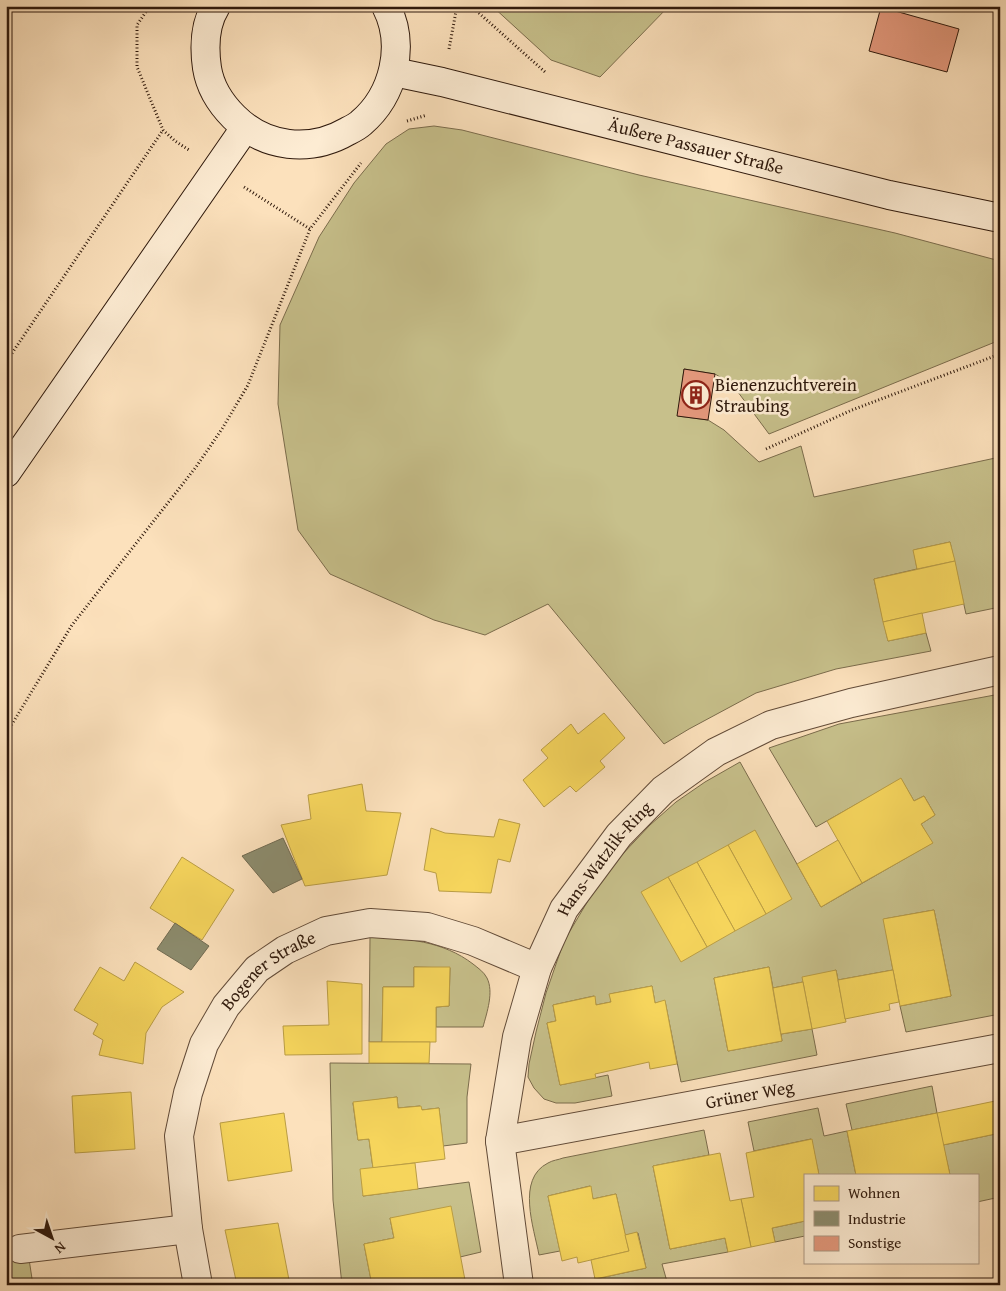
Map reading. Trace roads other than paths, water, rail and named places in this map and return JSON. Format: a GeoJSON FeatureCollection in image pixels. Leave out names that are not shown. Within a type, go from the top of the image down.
{"type":"FeatureCollection","features":[{"type":"Feature","properties":{"kind":"street"},"geometry":{"type":"LineString","coordinates":[[205,9],[204,46],[208,77],[222,106],[245,128],[273,142],[304,145],[334,139],[361,124],[382,100],[394,72],[396,39],[386,6]]}},
{"type":"Feature","properties":{"kind":"street","name":"Äußere Passauer Straße"},"geometry":{"type":"LineString","coordinates":[[394,72],[889,195],[1000,218]]}},
{"type":"Feature","properties":{"kind":"street"},"geometry":{"type":"LineString","coordinates":[[6,473],[245,128]]}},
{"type":"Feature","properties":{"kind":"street","name":"Hans-Watzlik-Ring"},"geometry":{"type":"LineString","coordinates":[[519,1285],[500,1142],[518,1037],[537,968],[564,909],[619,835],[662,790],[716,752],[771,725],[850,703],[1000,670]]}},
{"type":"Feature","properties":{"kind":"street","name":"Bogener Straße"},"geometry":{"type":"LineString","coordinates":[[198,1285],[188,1229],[179,1136],[188,1093],[204,1044],[226,1006],[257,969],[285,950],[326,930],[370,923],[427,927],[473,940],[537,968]]}},
{"type":"Feature","properties":{"kind":"street","name":"Grüner Weg"},"geometry":{"type":"LineString","coordinates":[[500,1142],[1000,1048]]}},
{"type":"Feature","properties":{"kind":"street"},"geometry":{"type":"LineString","coordinates":[[20,1248],[188,1229]]}},
{"type":"Feature","properties":{"kind":"place","name":"Bienenzuchtverein Straubing"},"geometry":{"type":"Point","coordinates":[696,395]}}]}
